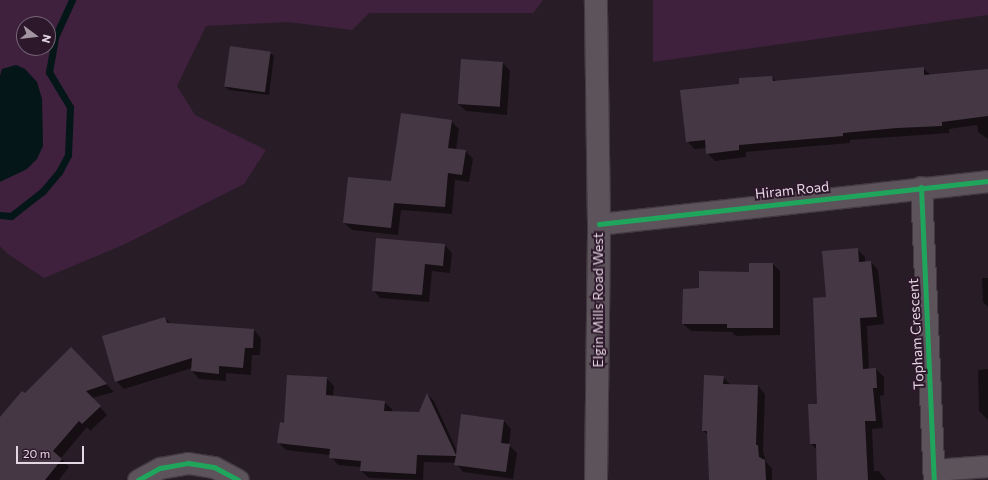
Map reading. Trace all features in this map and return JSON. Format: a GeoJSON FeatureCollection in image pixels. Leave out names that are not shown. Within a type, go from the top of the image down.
{"type":"FeatureCollection","features":[{"type":"Feature","properties":{"kind":"main road","name":"Elgin Mills Road West"},"geometry":{"type":"LineString","coordinates":[[596,0],[598,224],[596,480]]}},
{"type":"Feature","properties":{"kind":"street","name":"Hiram Road"},"geometry":{"type":"LineString","coordinates":[[598,224],[921,187],[988,181]]}},
{"type":"Feature","properties":{"kind":"street","name":"Topham Crescent"},"geometry":{"type":"LineString","coordinates":[[921,187],[934,475]]}},
{"type":"Feature","properties":{"kind":"street"},"geometry":{"type":"LineString","coordinates":[[138,480],[160,468],[188,463],[214,467],[238,480]]}},
{"type":"Feature","properties":{"kind":"street"},"geometry":{"type":"LineString","coordinates":[[934,475],[988,466]]}},
{"type":"Feature","properties":{"kind":"shaded area"},"geometry":{"type":"Polygon","coordinates":[[[0,0],[543,0],[533,13],[369,13],[352,30],[288,22],[206,26],[177,86],[195,115],[266,150],[244,184],[123,245],[44,278],[8,254],[0,246],[0,0]]]}},
{"type":"Feature","properties":{"kind":"shaded area"},"geometry":{"type":"Polygon","coordinates":[[[653,0],[988,0],[988,15],[653,62],[653,0]]]}},
{"type":"Feature","properties":{"kind":"shaded area"},"geometry":{"type":"Polygon","coordinates":[[[16,65],[25,69],[37,82],[42,99],[43,146],[37,159],[27,169],[0,182],[0,76],[2,69],[16,65]]]}},
{"type":"Feature","properties":{"kind":"building"},"geometry":{"type":"Polygon","coordinates":[[[230,46],[271,52],[265,92],[224,87],[230,46]]]}},
{"type":"Feature","properties":{"kind":"building"},"geometry":{"type":"Polygon","coordinates":[[[461,59],[503,62],[500,107],[458,104],[461,59]]]}},
{"type":"Feature","properties":{"kind":"building"},"geometry":{"type":"Polygon","coordinates":[[[924,67],[924,75],[988,69],[988,116],[942,122],[942,126],[843,133],[843,136],[739,145],[739,150],[706,154],[705,140],[686,142],[680,90],[739,84],[739,78],[772,76],[773,81],[924,67]]]}},
{"type":"Feature","properties":{"kind":"building"},"geometry":{"type":"Polygon","coordinates":[[[401,113],[452,120],[448,148],[466,150],[462,175],[448,173],[445,207],[394,203],[391,228],[343,223],[348,177],[391,181],[401,113]]]}},
{"type":"Feature","properties":{"kind":"building"},"geometry":{"type":"Polygon","coordinates":[[[376,238],[445,244],[443,266],[425,264],[422,295],[372,291],[376,238]]]}},
{"type":"Feature","properties":{"kind":"building"},"geometry":{"type":"Polygon","coordinates":[[[858,248],[859,262],[871,261],[877,317],[860,318],[863,369],[876,368],[877,388],[873,388],[876,421],[865,421],[868,480],[817,480],[816,444],[810,444],[808,404],[817,404],[813,298],[826,297],[822,251],[858,248]]]}},
{"type":"Feature","properties":{"kind":"building"},"geometry":{"type":"Polygon","coordinates":[[[749,263],[773,263],[773,328],[727,328],[727,324],[682,324],[683,289],[699,288],[699,271],[749,272],[749,263]]]}},
{"type":"Feature","properties":{"kind":"building"},"geometry":{"type":"Polygon","coordinates":[[[165,317],[167,323],[254,329],[253,348],[245,348],[243,368],[219,366],[219,374],[191,371],[192,358],[115,382],[102,336],[165,317]]]}},
{"type":"Feature","properties":{"kind":"building"},"geometry":{"type":"Polygon","coordinates":[[[71,347],[107,384],[86,391],[101,406],[82,424],[79,421],[53,451],[62,459],[45,480],[0,480],[0,417],[22,391],[25,393],[71,347]]]}},
{"type":"Feature","properties":{"kind":"building"},"geometry":{"type":"Polygon","coordinates":[[[287,375],[327,377],[326,395],[385,401],[384,411],[419,412],[427,393],[456,455],[461,414],[504,420],[501,443],[510,444],[506,472],[454,465],[456,456],[417,455],[416,474],[360,471],[361,461],[329,458],[330,449],[277,443],[280,422],[284,423],[287,375]]]}},
{"type":"Feature","properties":{"kind":"building"},"geometry":{"type":"Polygon","coordinates":[[[704,375],[724,376],[723,384],[758,385],[756,445],[758,445],[759,457],[765,460],[766,480],[709,480],[707,431],[702,431],[704,375]]]}},
{"type":"Feature","properties":{"kind":"waterway"},"geometry":{"type":"LineString","coordinates":[[0,215],[11,216],[43,191],[59,172],[68,155],[70,107],[49,72],[55,37],[72,0]]}},
{"type":"Feature","properties":{"kind":"cycle path"},"geometry":{"type":"LineString","coordinates":[[599,224],[988,181]]}},
{"type":"Feature","properties":{"kind":"cycle path"},"geometry":{"type":"LineString","coordinates":[[921,187],[934,480]]}},
{"type":"Feature","properties":{"kind":"cycle path"},"geometry":{"type":"LineString","coordinates":[[138,480],[160,468],[188,463],[214,467],[238,480]]}}]}
